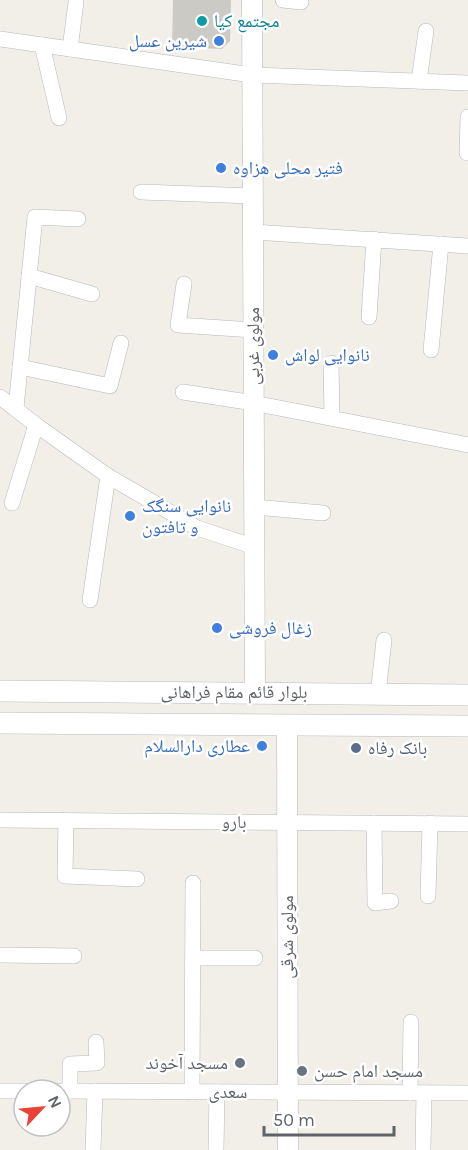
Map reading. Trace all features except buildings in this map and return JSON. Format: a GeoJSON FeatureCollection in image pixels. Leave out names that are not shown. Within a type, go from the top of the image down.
{"type":"FeatureCollection","features":[{"type":"Feature","properties":{"kind":"main road","name":"بلوار قائم مقام فراهانی"},"geometry":{"type":"LineString","coordinates":[[0,691],[468,695]]}},
{"type":"Feature","properties":{"kind":"main road","name":"بلوار قائم مقام فراهانی"},"geometry":{"type":"LineString","coordinates":[[0,723],[468,726]]}},
{"type":"Feature","properties":{"kind":"street","name":"مولوی غربی"},"geometry":{"type":"LineString","coordinates":[[252,0],[255,692]]}},
{"type":"Feature","properties":{"kind":"street"},"geometry":{"type":"LineString","coordinates":[[283,0],[301,2]]}},
{"type":"Feature","properties":{"kind":"street"},"geometry":{"type":"LineString","coordinates":[[70,49],[76,2]]}},
{"type":"Feature","properties":{"kind":"street"},"geometry":{"type":"LineString","coordinates":[[419,81],[426,31]]}},
{"type":"Feature","properties":{"kind":"street"},"geometry":{"type":"LineString","coordinates":[[0,39],[252,75],[468,82]]}},
{"type":"Feature","properties":{"kind":"street"},"geometry":{"type":"LineString","coordinates":[[42,45],[59,118]]}},
{"type":"Feature","properties":{"kind":"street"},"geometry":{"type":"LineString","coordinates":[[467,153],[468,117]]}},
{"type":"Feature","properties":{"kind":"street"},"geometry":{"type":"LineString","coordinates":[[141,192],[253,196]]}},
{"type":"Feature","properties":{"kind":"street"},"geometry":{"type":"LineString","coordinates":[[16,408],[35,217],[78,219]]}},
{"type":"Feature","properties":{"kind":"street"},"geometry":{"type":"LineString","coordinates":[[253,232],[468,246]]}},
{"type":"Feature","properties":{"kind":"street"},"geometry":{"type":"LineString","coordinates":[[369,318],[374,239]]}},
{"type":"Feature","properties":{"kind":"street"},"geometry":{"type":"LineString","coordinates":[[431,350],[441,244]]}},
{"type":"Feature","properties":{"kind":"street"},"geometry":{"type":"LineString","coordinates":[[30,276],[92,294]]}},
{"type":"Feature","properties":{"kind":"street"},"geometry":{"type":"LineString","coordinates":[[184,284],[178,325],[254,330]]}},
{"type":"Feature","properties":{"kind":"street"},"geometry":{"type":"LineString","coordinates":[[20,367],[110,386],[121,343]]}},
{"type":"Feature","properties":{"kind":"street"},"geometry":{"type":"LineString","coordinates":[[331,363],[332,418]]}},
{"type":"Feature","properties":{"kind":"street"},"geometry":{"type":"LineString","coordinates":[[183,392],[254,403],[468,445]]}},
{"type":"Feature","properties":{"kind":"street"},"geometry":{"type":"LineString","coordinates":[[0,397],[108,476],[197,528],[255,547]]}},
{"type":"Feature","properties":{"kind":"street"},"geometry":{"type":"LineString","coordinates":[[12,503],[36,425]]}},
{"type":"Feature","properties":{"kind":"street"},"geometry":{"type":"LineString","coordinates":[[90,600],[108,476]]}},
{"type":"Feature","properties":{"kind":"street"},"geometry":{"type":"LineString","coordinates":[[254,507],[323,513]]}},
{"type":"Feature","properties":{"kind":"street"},"geometry":{"type":"LineString","coordinates":[[378,694],[384,640]]}},
{"type":"Feature","properties":{"kind":"street","name":"مولوی شرقی"},"geometry":{"type":"LineString","coordinates":[[287,725],[288,1150]]}},
{"type":"Feature","properties":{"kind":"street","name":"بارو"},"geometry":{"type":"LineString","coordinates":[[0,820],[468,824]]}},
{"type":"Feature","properties":{"kind":"street"},"geometry":{"type":"LineString","coordinates":[[66,820],[65,876],[137,879]]}},
{"type":"Feature","properties":{"kind":"street"},"geometry":{"type":"LineString","coordinates":[[374,823],[375,903],[391,901]]}},
{"type":"Feature","properties":{"kind":"street"},"geometry":{"type":"LineString","coordinates":[[428,896],[430,823]]}},
{"type":"Feature","properties":{"kind":"street"},"geometry":{"type":"LineString","coordinates":[[192,1092],[193,883]]}},
{"type":"Feature","properties":{"kind":"street"},"geometry":{"type":"LineString","coordinates":[[0,955],[74,956]]}},
{"type":"Feature","properties":{"kind":"street"},"geometry":{"type":"LineString","coordinates":[[193,957],[255,958]]}},
{"type":"Feature","properties":{"kind":"street"},"geometry":{"type":"LineString","coordinates":[[411,1022],[423,1150]]}},
{"type":"Feature","properties":{"kind":"street"},"geometry":{"type":"LineString","coordinates":[[67,1078],[70,1064],[97,1063],[96,1042]]}},
{"type":"Feature","properties":{"kind":"street","name":"سعدی"},"geometry":{"type":"LineString","coordinates":[[72,1091],[468,1093]]}},
{"type":"Feature","properties":{"kind":"street"},"geometry":{"type":"LineString","coordinates":[[93,1150],[95,1091]]}},
{"type":"Feature","properties":{"kind":"street"},"geometry":{"type":"LineString","coordinates":[[216,1150],[217,1092]]}},
{"type":"Feature","properties":{"kind":"place","name":"مجتمع کیا"},"geometry":{"type":"Point","coordinates":[202,21]}},
{"type":"Feature","properties":{"kind":"place","name":"شیرین عسل"},"geometry":{"type":"Point","coordinates":[219,41]}},
{"type":"Feature","properties":{"kind":"place","name":"فتیر محلی هزاوه"},"geometry":{"type":"Point","coordinates":[221,168]}},
{"type":"Feature","properties":{"kind":"place","name":"نانوایی لواش"},"geometry":{"type":"Point","coordinates":[273,355]}},
{"type":"Feature","properties":{"kind":"place","name":"نانوایی سنگک و تافتون"},"geometry":{"type":"Point","coordinates":[130,516]}},
{"type":"Feature","properties":{"kind":"place","name":"زغال فروشی"},"geometry":{"type":"Point","coordinates":[217,628]}},
{"type":"Feature","properties":{"kind":"place","name":"عطاری دارالسلام"},"geometry":{"type":"Point","coordinates":[262,746]}},
{"type":"Feature","properties":{"kind":"place","name":"بانک رفاه"},"geometry":{"type":"Point","coordinates":[356,748]}},
{"type":"Feature","properties":{"kind":"place","name":"مسجد آخوند"},"geometry":{"type":"Point","coordinates":[240,1063]}},
{"type":"Feature","properties":{"kind":"place","name":"مسجد امام حسن"},"geometry":{"type":"Point","coordinates":[302,1071]}}]}
